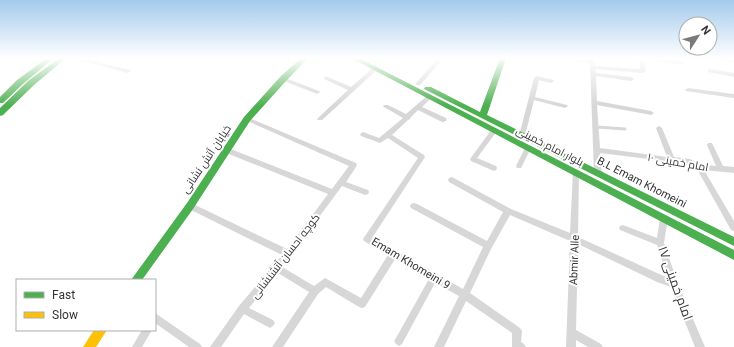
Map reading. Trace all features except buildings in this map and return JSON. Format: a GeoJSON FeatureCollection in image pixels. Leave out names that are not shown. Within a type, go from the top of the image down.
{"type":"FeatureCollection","features":[{"type":"Feature","properties":{"kind":"main road"},"geometry":{"type":"LineString","coordinates":[[1,99],[30,74]]}},
{"type":"Feature","properties":{"kind":"main road"},"geometry":{"type":"LineString","coordinates":[[0,113],[42,74]]}},
{"type":"Feature","properties":{"kind":"main road","name":"خیابان آتش نشانی"},"geometry":{"type":"LineString","coordinates":[[137,279],[190,206],[247,119],[288,74]]}},
{"type":"Feature","properties":{"kind":"main road","name":"بلوار امام خمینی"},"geometry":{"type":"LineString","coordinates":[[387,74],[734,255]]}},
{"type":"Feature","properties":{"kind":"main road","name":"B.L Emam Khomeini"},"geometry":{"type":"LineString","coordinates":[[397,74],[734,242]]}},
{"type":"Feature","properties":{"kind":"main road"},"geometry":{"type":"LineString","coordinates":[[483,116],[497,74]]}},
{"type":"Feature","properties":{"kind":"main road"},"geometry":{"type":"LineString","coordinates":[[89,347],[100,331]]}},
{"type":"Feature","properties":{"kind":"street"},"geometry":{"type":"LineString","coordinates":[[320,119],[369,74]]}},
{"type":"Feature","properties":{"kind":"street"},"geometry":{"type":"LineString","coordinates":[[418,84],[427,74]]}},
{"type":"Feature","properties":{"kind":"street"},"geometry":{"type":"LineString","coordinates":[[594,74],[598,174]]}},
{"type":"Feature","properties":{"kind":"street"},"geometry":{"type":"LineString","coordinates":[[595,74],[631,79]]}},
{"type":"Feature","properties":{"kind":"street"},"geometry":{"type":"LineString","coordinates":[[326,78],[352,90]]}},
{"type":"Feature","properties":{"kind":"street"},"geometry":{"type":"LineString","coordinates":[[522,136],[537,78],[551,81]]}},
{"type":"Feature","properties":{"kind":"street"},"geometry":{"type":"LineString","coordinates":[[283,79],[317,92]]}},
{"type":"Feature","properties":{"kind":"street"},"geometry":{"type":"LineString","coordinates":[[688,90],[734,96]]}},
{"type":"Feature","properties":{"kind":"street"},"geometry":{"type":"LineString","coordinates":[[364,134],[380,141],[408,118],[429,97]]}},
{"type":"Feature","properties":{"kind":"street"},"geometry":{"type":"LineString","coordinates":[[533,98],[565,106]]}},
{"type":"Feature","properties":{"kind":"street"},"geometry":{"type":"LineString","coordinates":[[595,104],[651,113]]}},
{"type":"Feature","properties":{"kind":"street"},"geometry":{"type":"LineString","coordinates":[[386,106],[408,118]]}},
{"type":"Feature","properties":{"kind":"street"},"geometry":{"type":"LineString","coordinates":[[419,108],[444,120]]}},
{"type":"Feature","properties":{"kind":"street","name":"کوچه احسان آتشنشانی"},"geometry":{"type":"LineString","coordinates":[[215,347],[242,309],[288,254],[354,165],[247,119]]}},
{"type":"Feature","properties":{"kind":"street"},"geometry":{"type":"LineString","coordinates":[[659,128],[672,160]]}},
{"type":"Feature","properties":{"kind":"street"},"geometry":{"type":"LineString","coordinates":[[494,131],[473,159],[494,168]]}},
{"type":"Feature","properties":{"kind":"street","name":"Emam Khomeini 9"},"geometry":{"type":"LineString","coordinates":[[388,135],[422,157],[368,239],[465,295],[517,331],[516,345],[521,347]]}},
{"type":"Feature","properties":{"kind":"street"},"geometry":{"type":"LineString","coordinates":[[710,145],[721,169]]}},
{"type":"Feature","properties":{"kind":"street"},"geometry":{"type":"LineString","coordinates":[[519,166],[528,148]]}},
{"type":"Feature","properties":{"kind":"street"},"geometry":{"type":"LineString","coordinates":[[226,150],[333,193]]}},
{"type":"Feature","properties":{"kind":"street","name":"امام خمینی ۱۰"},"geometry":{"type":"LineString","coordinates":[[598,150],[690,162],[699,167],[734,170]]}},
{"type":"Feature","properties":{"kind":"street"},"geometry":{"type":"LineString","coordinates":[[699,167],[734,228]]}},
{"type":"Feature","properties":{"kind":"street","name":"Abmir Alle"},"geometry":{"type":"LineString","coordinates":[[571,347],[576,172]]}},
{"type":"Feature","properties":{"kind":"street"},"geometry":{"type":"LineString","coordinates":[[452,180],[508,211],[575,239],[652,276],[674,284]]}},
{"type":"Feature","properties":{"kind":"street"},"geometry":{"type":"LineString","coordinates":[[341,182],[365,192]]}},
{"type":"Feature","properties":{"kind":"street"},"geometry":{"type":"LineString","coordinates":[[190,206],[288,254]]}},
{"type":"Feature","properties":{"kind":"street"},"geometry":{"type":"LineString","coordinates":[[414,206],[488,246]]}},
{"type":"Feature","properties":{"kind":"street"},"geometry":{"type":"LineString","coordinates":[[440,347],[488,246],[508,211]]}},
{"type":"Feature","properties":{"kind":"street","name":"امام خمینی ۱۷"},"geometry":{"type":"LineString","coordinates":[[664,218],[660,243],[674,284],[700,347]]}},
{"type":"Feature","properties":{"kind":"street"},"geometry":{"type":"LineString","coordinates":[[623,228],[660,243]]}},
{"type":"Feature","properties":{"kind":"street"},"geometry":{"type":"LineString","coordinates":[[277,347],[315,291],[325,282],[362,304],[394,254]]}},
{"type":"Feature","properties":{"kind":"street"},"geometry":{"type":"LineString","coordinates":[[277,268],[315,291]]}},
{"type":"Feature","properties":{"kind":"street"},"geometry":{"type":"LineString","coordinates":[[399,341],[434,278]]}},
{"type":"Feature","properties":{"kind":"street"},"geometry":{"type":"LineString","coordinates":[[242,309],[270,323]]}},
{"type":"Feature","properties":{"kind":"street"},"geometry":{"type":"LineString","coordinates":[[156,319],[197,347]]}},
{"type":"Feature","properties":{"kind":"street"},"geometry":{"type":"LineString","coordinates":[[137,347],[146,331]]}},
{"type":"Feature","properties":{"kind":"street"},"geometry":{"type":"LineString","coordinates":[[572,333],[598,347]]}},
{"type":"Feature","properties":{"kind":"lane"},"geometry":{"type":"LineString","coordinates":[[597,127],[625,130]]}},
{"type":"Feature","properties":{"kind":"traffic: fast"},"geometry":{"type":"LineString","coordinates":[[0,101],[30,74]]}},
{"type":"Feature","properties":{"kind":"traffic: fast"},"geometry":{"type":"LineString","coordinates":[[0,113],[42,74]]}},
{"type":"Feature","properties":{"kind":"traffic: fast"},"geometry":{"type":"LineString","coordinates":[[137,279],[190,206],[247,119],[288,74]]}},
{"type":"Feature","properties":{"kind":"traffic: fast"},"geometry":{"type":"LineString","coordinates":[[386,74],[734,255]]}},
{"type":"Feature","properties":{"kind":"traffic: fast"},"geometry":{"type":"LineString","coordinates":[[483,116],[497,74]]}},
{"type":"Feature","properties":{"kind":"traffic: fast"},"geometry":{"type":"LineString","coordinates":[[428,89],[734,242]]}},
{"type":"Feature","properties":{"kind":"traffic: slow"},"geometry":{"type":"LineString","coordinates":[[89,347],[100,331]]}}]}
